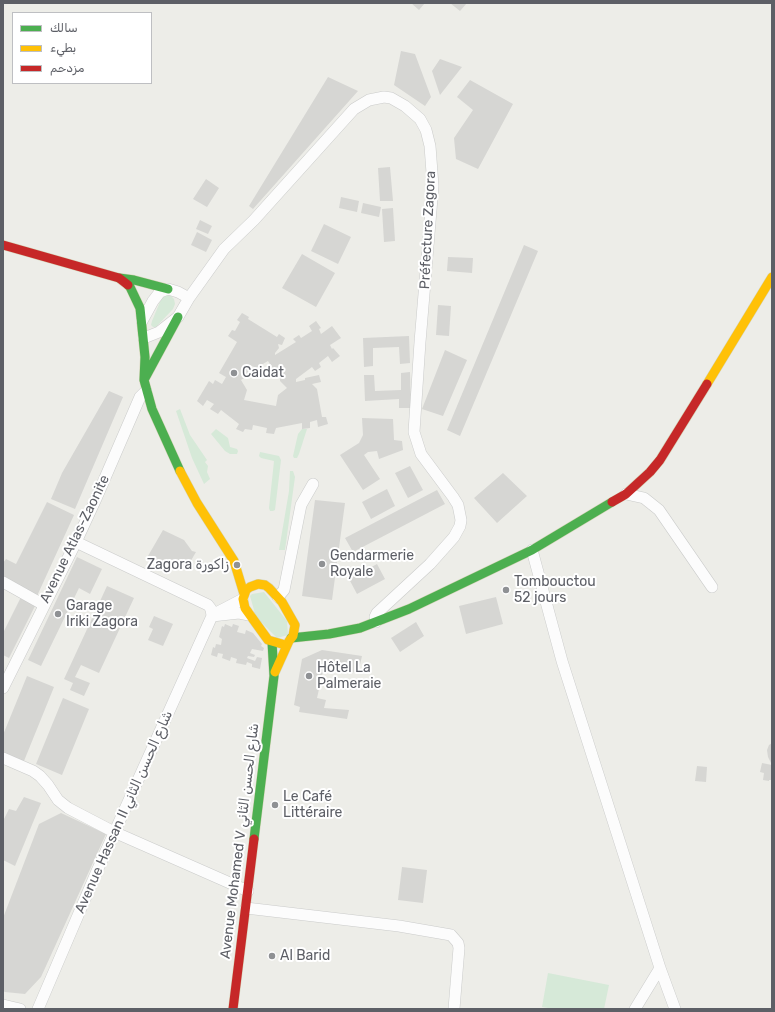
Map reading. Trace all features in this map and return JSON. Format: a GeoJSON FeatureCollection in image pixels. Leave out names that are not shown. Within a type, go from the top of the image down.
{"type":"FeatureCollection","features":[{"type":"Feature","properties":{"kind":"main road"},"geometry":{"type":"LineString","coordinates":[[3,244],[119,278],[134,280],[168,289]]}},
{"type":"Feature","properties":{"kind":"main road"},"geometry":{"type":"LineString","coordinates":[[234,561],[248,615],[263,634],[272,642],[279,644],[290,640],[360,628],[441,594],[532,550],[626,494],[650,472],[660,460],[772,277]]}},
{"type":"Feature","properties":{"kind":"main road"},"geometry":{"type":"LineString","coordinates":[[119,278],[130,287],[140,308],[144,338],[145,386],[157,422],[181,474],[197,503],[234,561],[262,585],[269,588],[278,597],[295,625],[294,631],[274,676]]}},
{"type":"Feature","properties":{"kind":"main road"},"geometry":{"type":"LineString","coordinates":[[145,386],[178,317]]}},
{"type":"Feature","properties":{"kind":"main road"},"geometry":{"type":"LineString","coordinates":[[243,596],[250,587],[262,585]]}},
{"type":"Feature","properties":{"kind":"main road"},"geometry":{"type":"LineString","coordinates":[[295,625],[342,632]]}},
{"type":"Feature","properties":{"kind":"main road"},"geometry":{"type":"LineString","coordinates":[[272,642],[274,676]]}},
{"type":"Feature","properties":{"kind":"main road","name":"Avenue Mohamed V شارع الحسن الثاني"},"geometry":{"type":"LineString","coordinates":[[233,1009],[274,676]]}},
{"type":"Feature","properties":{"kind":"street","name":"Préfecture Zagora"},"geometry":{"type":"LineString","coordinates":[[178,317],[189,298],[224,249],[259,214],[354,109],[369,100],[384,97],[391,98],[405,106],[420,119],[426,130],[430,146],[433,186],[414,432],[421,454],[453,497],[459,509],[461,520],[460,526],[454,537],[430,564],[377,613],[375,617],[376,622]]}},
{"type":"Feature","properties":{"kind":"street"},"geometry":{"type":"LineString","coordinates":[[142,320],[156,296],[168,289],[189,298]]}},
{"type":"Feature","properties":{"kind":"street"},"geometry":{"type":"LineString","coordinates":[[144,338],[159,332],[178,317]]}},
{"type":"Feature","properties":{"kind":"street","name":"Avenue Atlas-Zaonite"},"geometry":{"type":"LineString","coordinates":[[3,688],[76,542],[145,386]]}},
{"type":"Feature","properties":{"kind":"street"},"geometry":{"type":"LineString","coordinates":[[278,597],[284,590],[300,505],[313,484]]}},
{"type":"Feature","properties":{"kind":"street"},"geometry":{"type":"LineString","coordinates":[[626,494],[644,498],[659,510],[712,587]]}},
{"type":"Feature","properties":{"kind":"street"},"geometry":{"type":"LineString","coordinates":[[76,542],[208,605],[212,612],[212,616]]}},
{"type":"Feature","properties":{"kind":"street"},"geometry":{"type":"LineString","coordinates":[[532,550],[562,661],[660,968],[675,1009]]}},
{"type":"Feature","properties":{"kind":"street"},"geometry":{"type":"LineString","coordinates":[[3,582],[44,605]]}},
{"type":"Feature","properties":{"kind":"street"},"geometry":{"type":"LineString","coordinates":[[212,616],[243,596]]}},
{"type":"Feature","properties":{"kind":"street"},"geometry":{"type":"LineString","coordinates":[[212,616],[239,612],[248,615]]}},
{"type":"Feature","properties":{"kind":"street","name":"Avenue Hassan II شارع الحسن الثاني"},"geometry":{"type":"LineString","coordinates":[[38,1009],[114,832],[212,616]]}},
{"type":"Feature","properties":{"kind":"street"},"geometry":{"type":"LineString","coordinates":[[3,758],[33,771],[40,776],[58,800],[68,808],[114,832],[248,891]]}},
{"type":"Feature","properties":{"kind":"street"},"geometry":{"type":"LineString","coordinates":[[246,908],[398,926],[451,935],[458,942],[460,948],[457,1008]]}},
{"type":"Feature","properties":{"kind":"street"},"geometry":{"type":"LineString","coordinates":[[635,1009],[660,968]]}},
{"type":"Feature","properties":{"kind":"street"},"geometry":{"type":"LineString","coordinates":[[4,1007],[20,1009]]}},
{"type":"Feature","properties":{"kind":"green space"},"geometry":{"type":"Polygon","coordinates":[[[166,295],[171,296],[174,299],[175,304],[173,309],[156,327],[153,327],[151,325],[152,321],[162,297],[166,295]]]}},
{"type":"Feature","properties":{"kind":"green space"},"geometry":{"type":"Polygon","coordinates":[[[180,409],[190,435],[207,460],[205,462],[208,466],[207,472],[210,479],[204,484],[192,458],[176,411],[180,409]]]}},
{"type":"Feature","properties":{"kind":"green space"},"geometry":{"type":"Polygon","coordinates":[[[216,429],[228,438],[230,447],[237,449],[237,454],[230,454],[225,451],[211,434],[216,429]]]}},
{"type":"Feature","properties":{"kind":"green space"},"geometry":{"type":"Polygon","coordinates":[[[302,429],[307,429],[299,454],[297,458],[294,458],[293,456],[298,434],[302,429]]]}},
{"type":"Feature","properties":{"kind":"green space"},"geometry":{"type":"Polygon","coordinates":[[[260,452],[279,456],[281,460],[275,510],[273,511],[270,511],[269,508],[274,461],[261,458],[259,456],[260,452]]]}},
{"type":"Feature","properties":{"kind":"green space"},"geometry":{"type":"Polygon","coordinates":[[[290,471],[293,471],[295,477],[285,550],[279,550],[289,491],[290,471]]]}},
{"type":"Feature","properties":{"kind":"green space"},"geometry":{"type":"Polygon","coordinates":[[[264,592],[287,621],[288,635],[277,638],[256,617],[250,596],[252,594],[264,592]]]}},
{"type":"Feature","properties":{"kind":"green space"},"geometry":{"type":"Polygon","coordinates":[[[548,973],[609,985],[604,1009],[554,1009],[542,1007],[548,973]]]}},
{"type":"Feature","properties":{"kind":"building"},"geometry":{"type":"Polygon","coordinates":[[[411,3],[425,3],[419,10],[411,3]]]}},
{"type":"Feature","properties":{"kind":"building"},"geometry":{"type":"Polygon","coordinates":[[[450,3],[467,3],[460,11],[450,3]]]}},
{"type":"Feature","properties":{"kind":"building"},"geometry":{"type":"Polygon","coordinates":[[[401,51],[415,54],[431,97],[425,106],[394,85],[401,51]]]}},
{"type":"Feature","properties":{"kind":"building"},"geometry":{"type":"Polygon","coordinates":[[[440,59],[462,67],[440,95],[432,71],[440,59]]]}},
{"type":"Feature","properties":{"kind":"building"},"geometry":{"type":"Polygon","coordinates":[[[328,77],[358,91],[253,209],[249,206],[328,77]]]}},
{"type":"Feature","properties":{"kind":"building"},"geometry":{"type":"Polygon","coordinates":[[[470,80],[513,104],[478,169],[456,159],[454,138],[473,110],[457,97],[470,80]]]}},
{"type":"Feature","properties":{"kind":"building"},"geometry":{"type":"Polygon","coordinates":[[[390,167],[393,201],[380,201],[378,168],[390,167]]]}},
{"type":"Feature","properties":{"kind":"building"},"geometry":{"type":"Polygon","coordinates":[[[206,179],[219,188],[207,207],[193,199],[206,179]]]}},
{"type":"Feature","properties":{"kind":"building"},"geometry":{"type":"Polygon","coordinates":[[[341,197],[359,201],[357,212],[339,208],[341,197]]]}},
{"type":"Feature","properties":{"kind":"building"},"geometry":{"type":"Polygon","coordinates":[[[363,203],[381,207],[379,217],[361,213],[363,203]]]}},
{"type":"Feature","properties":{"kind":"building"},"geometry":{"type":"Polygon","coordinates":[[[393,208],[395,241],[384,242],[382,209],[393,208]]]}},
{"type":"Feature","properties":{"kind":"building"},"geometry":{"type":"Polygon","coordinates":[[[200,220],[212,226],[208,234],[196,229],[200,220]]]}},
{"type":"Feature","properties":{"kind":"building"},"geometry":{"type":"Polygon","coordinates":[[[324,224],[351,237],[338,264],[311,251],[324,224]]]}},
{"type":"Feature","properties":{"kind":"building"},"geometry":{"type":"Polygon","coordinates":[[[197,232],[212,240],[206,252],[191,245],[197,232]]]}},
{"type":"Feature","properties":{"kind":"building"},"geometry":{"type":"Polygon","coordinates":[[[524,245],[538,251],[460,436],[447,430],[524,245]]]}},
{"type":"Feature","properties":{"kind":"building"},"geometry":{"type":"Polygon","coordinates":[[[302,254],[335,273],[316,307],[282,288],[302,254]]]}},
{"type":"Feature","properties":{"kind":"building"},"geometry":{"type":"Polygon","coordinates":[[[448,257],[473,258],[472,273],[447,271],[448,257]]]}},
{"type":"Feature","properties":{"kind":"building"},"geometry":{"type":"Polygon","coordinates":[[[438,305],[451,306],[449,336],[436,335],[438,305]]]}},
{"type":"Feature","properties":{"kind":"building","name":"Caidat"},"geometry":{"type":"Polygon","coordinates":[[[242,313],[249,317],[248,319],[277,337],[279,334],[285,338],[282,345],[278,344],[279,348],[275,355],[296,342],[293,339],[299,335],[301,338],[312,331],[309,326],[316,321],[321,328],[319,329],[321,334],[332,326],[341,338],[330,345],[332,349],[333,348],[340,356],[332,362],[328,356],[319,363],[321,367],[315,371],[312,367],[296,379],[296,382],[305,380],[305,378],[319,375],[321,382],[312,384],[317,389],[322,417],[326,417],[328,424],[318,427],[317,420],[310,422],[310,428],[302,429],[302,423],[276,428],[274,434],[266,433],[267,428],[253,425],[252,430],[245,429],[243,432],[236,429],[239,424],[221,410],[218,414],[210,409],[214,404],[207,400],[203,406],[197,401],[209,381],[213,384],[215,380],[222,384],[226,377],[219,373],[237,342],[228,336],[232,330],[235,331],[240,322],[237,320],[242,313]],[[268,361],[256,368],[250,365],[249,375],[241,380],[247,390],[244,400],[276,406],[278,395],[287,388],[280,381],[280,372],[273,369],[268,361]]]}},
{"type":"Feature","properties":{"kind":"building"},"geometry":{"type":"Polygon","coordinates":[[[409,336],[410,363],[400,364],[399,347],[373,348],[373,366],[364,367],[363,338],[409,336]]]}},
{"type":"Feature","properties":{"kind":"building"},"geometry":{"type":"Polygon","coordinates":[[[445,350],[467,360],[443,416],[422,409],[445,350]]]}},
{"type":"Feature","properties":{"kind":"building"},"geometry":{"type":"Polygon","coordinates":[[[410,372],[411,408],[399,408],[399,399],[365,401],[364,375],[374,375],[375,391],[401,390],[401,373],[410,372]]]}},
{"type":"Feature","properties":{"kind":"building"},"geometry":{"type":"Polygon","coordinates":[[[109,391],[123,397],[75,509],[51,499],[62,473],[109,391]]]}},
{"type":"Feature","properties":{"kind":"building"},"geometry":{"type":"Polygon","coordinates":[[[362,418],[393,419],[394,440],[402,441],[403,450],[379,459],[377,451],[368,452],[364,455],[380,479],[363,490],[340,455],[359,443],[363,435],[362,418]]]}},
{"type":"Feature","properties":{"kind":"building"},"geometry":{"type":"Polygon","coordinates":[[[410,466],[423,490],[408,498],[395,473],[410,466]]]}},
{"type":"Feature","properties":{"kind":"building"},"geometry":{"type":"Polygon","coordinates":[[[503,473],[527,496],[497,523],[474,498],[503,473]]]}},
{"type":"Feature","properties":{"kind":"building"},"geometry":{"type":"Polygon","coordinates":[[[387,489],[395,506],[371,519],[362,502],[387,489]]]}},
{"type":"Feature","properties":{"kind":"building"},"geometry":{"type":"Polygon","coordinates":[[[437,490],[445,504],[353,552],[345,538],[437,490]]]}},
{"type":"Feature","properties":{"kind":"building"},"geometry":{"type":"Polygon","coordinates":[[[315,500],[345,503],[332,600],[302,596],[315,500]]]}},
{"type":"Feature","properties":{"kind":"building"},"geometry":{"type":"Polygon","coordinates":[[[47,502],[74,515],[37,596],[3,577],[3,563],[6,559],[16,564],[47,502]]]}},
{"type":"Feature","properties":{"kind":"building"},"geometry":{"type":"Polygon","coordinates":[[[163,530],[184,540],[192,551],[196,552],[186,569],[179,566],[169,566],[148,556],[163,530]]]}},
{"type":"Feature","properties":{"kind":"building"},"geometry":{"type":"Polygon","coordinates":[[[77,557],[102,569],[90,594],[79,588],[41,666],[28,660],[77,557]]]}},
{"type":"Feature","properties":{"kind":"building"},"geometry":{"type":"Polygon","coordinates":[[[377,564],[385,579],[357,594],[349,579],[377,564]]]}},
{"type":"Feature","properties":{"kind":"building"},"geometry":{"type":"Polygon","coordinates":[[[107,586],[134,598],[99,673],[81,665],[75,677],[90,683],[84,696],[70,690],[73,683],[64,679],[107,586]]]}},
{"type":"Feature","properties":{"kind":"building"},"geometry":{"type":"Polygon","coordinates":[[[22,595],[37,602],[9,658],[3,655],[3,633],[22,595]]]}},
{"type":"Feature","properties":{"kind":"building"},"geometry":{"type":"Polygon","coordinates":[[[496,597],[503,624],[466,634],[459,606],[496,597]]]}},
{"type":"Feature","properties":{"kind":"building"},"geometry":{"type":"Polygon","coordinates":[[[154,616],[173,624],[163,646],[148,640],[153,629],[149,627],[154,616]]]}},
{"type":"Feature","properties":{"kind":"building"},"geometry":{"type":"Polygon","coordinates":[[[416,622],[424,636],[400,652],[391,638],[416,622]]]}},
{"type":"Feature","properties":{"kind":"building"},"geometry":{"type":"Polygon","coordinates":[[[225,624],[232,627],[233,624],[239,626],[237,632],[245,634],[246,630],[253,633],[262,644],[261,646],[264,648],[263,651],[252,649],[250,653],[255,655],[254,657],[248,656],[247,658],[255,661],[257,657],[262,658],[260,669],[252,667],[252,664],[247,662],[246,665],[236,663],[237,659],[231,657],[230,661],[222,658],[223,654],[218,653],[217,657],[211,655],[213,647],[215,648],[216,644],[221,645],[222,639],[219,637],[222,626],[224,627],[225,624]]]}},
{"type":"Feature","properties":{"kind":"building"},"geometry":{"type":"Polygon","coordinates":[[[322,650],[362,656],[358,673],[346,671],[347,665],[334,664],[332,669],[324,667],[317,698],[326,700],[324,708],[349,710],[347,719],[299,712],[300,707],[294,705],[302,659],[322,650]]]}},
{"type":"Feature","properties":{"kind":"building"},"geometry":{"type":"Polygon","coordinates":[[[27,676],[54,687],[24,761],[3,753],[3,735],[27,676]]]}},
{"type":"Feature","properties":{"kind":"building"},"geometry":{"type":"Polygon","coordinates":[[[63,698],[89,709],[62,775],[36,764],[63,698]]]}},
{"type":"Feature","properties":{"kind":"building"},"geometry":{"type":"Polygon","coordinates":[[[772,743],[772,765],[768,757],[767,750],[769,745],[772,743]]]}},
{"type":"Feature","properties":{"kind":"building"},"geometry":{"type":"Polygon","coordinates":[[[762,763],[772,765],[772,780],[763,780],[764,773],[760,772],[762,763]]]}},
{"type":"Feature","properties":{"kind":"building"},"geometry":{"type":"Polygon","coordinates":[[[697,766],[707,767],[706,782],[695,781],[697,766]]]}},
{"type":"Feature","properties":{"kind":"building"},"geometry":{"type":"Polygon","coordinates":[[[24,797],[41,803],[15,866],[3,860],[3,821],[9,809],[16,811],[24,797]]]}},
{"type":"Feature","properties":{"kind":"building"},"geometry":{"type":"Polygon","coordinates":[[[61,813],[106,834],[41,977],[25,994],[5,992],[3,991],[3,918],[39,824],[61,813]]]}},
{"type":"Feature","properties":{"kind":"building"},"geometry":{"type":"Polygon","coordinates":[[[402,867],[427,870],[423,903],[398,900],[402,867]]]}},
{"type":"Feature","properties":{"kind":"traffic: fast"},"geometry":{"type":"LineString","coordinates":[[119,278],[134,280],[168,289]]}},
{"type":"Feature","properties":{"kind":"traffic: fast"},"geometry":{"type":"LineString","coordinates":[[128,285],[140,308],[145,357],[144,380],[152,409],[180,471]]}},
{"type":"Feature","properties":{"kind":"traffic: fast"},"geometry":{"type":"LineString","coordinates":[[145,378],[178,317]]}},
{"type":"Feature","properties":{"kind":"traffic: fast"},"geometry":{"type":"LineString","coordinates":[[291,638],[329,634],[360,628],[409,609],[532,550],[612,502]]}},
{"type":"Feature","properties":{"kind":"traffic: fast"},"geometry":{"type":"LineString","coordinates":[[254,839],[274,676],[272,642]]}},
{"type":"Feature","properties":{"kind":"traffic: slow"},"geometry":{"type":"LineString","coordinates":[[707,384],[772,277]]}},
{"type":"Feature","properties":{"kind":"traffic: slow"},"geometry":{"type":"LineString","coordinates":[[180,471],[197,503],[234,561],[244,594]]}},
{"type":"Feature","properties":{"kind":"traffic: slow"},"geometry":{"type":"LineString","coordinates":[[275,672],[289,641],[293,636],[295,625],[282,602],[269,588],[265,585],[258,584],[250,587],[246,590],[243,599],[245,608],[268,640],[282,644]]}},
{"type":"Feature","properties":{"kind":"traffic: jam"},"geometry":{"type":"LineString","coordinates":[[3,245],[119,278],[128,285]]}},
{"type":"Feature","properties":{"kind":"traffic: jam"},"geometry":{"type":"LineString","coordinates":[[612,502],[626,494],[650,472],[660,460],[707,384]]}},
{"type":"Feature","properties":{"kind":"traffic: jam"},"geometry":{"type":"LineString","coordinates":[[233,1009],[254,839]]}},
{"type":"Feature","properties":{"kind":"place","name":"Caidat"},"geometry":{"type":"Point","coordinates":[234,373]}},
{"type":"Feature","properties":{"kind":"place","name":"Gendarmerie Royale"},"geometry":{"type":"Point","coordinates":[322,564]}},
{"type":"Feature","properties":{"kind":"place","name":"Zagora زاكورة"},"geometry":{"type":"Point","coordinates":[237,565]}},
{"type":"Feature","properties":{"kind":"place","name":"Tombouctou 52 jours"},"geometry":{"type":"Point","coordinates":[506,590]}},
{"type":"Feature","properties":{"kind":"place","name":"Garage Iriki Zagora"},"geometry":{"type":"Point","coordinates":[58,614]}},
{"type":"Feature","properties":{"kind":"place","name":"Hôtel La Palmeraie"},"geometry":{"type":"Point","coordinates":[309,676]}},
{"type":"Feature","properties":{"kind":"place","name":"Le Café Littéraire"},"geometry":{"type":"Point","coordinates":[275,805]}},
{"type":"Feature","properties":{"kind":"place","name":"Al Barid"},"geometry":{"type":"Point","coordinates":[272,956]}}]}
